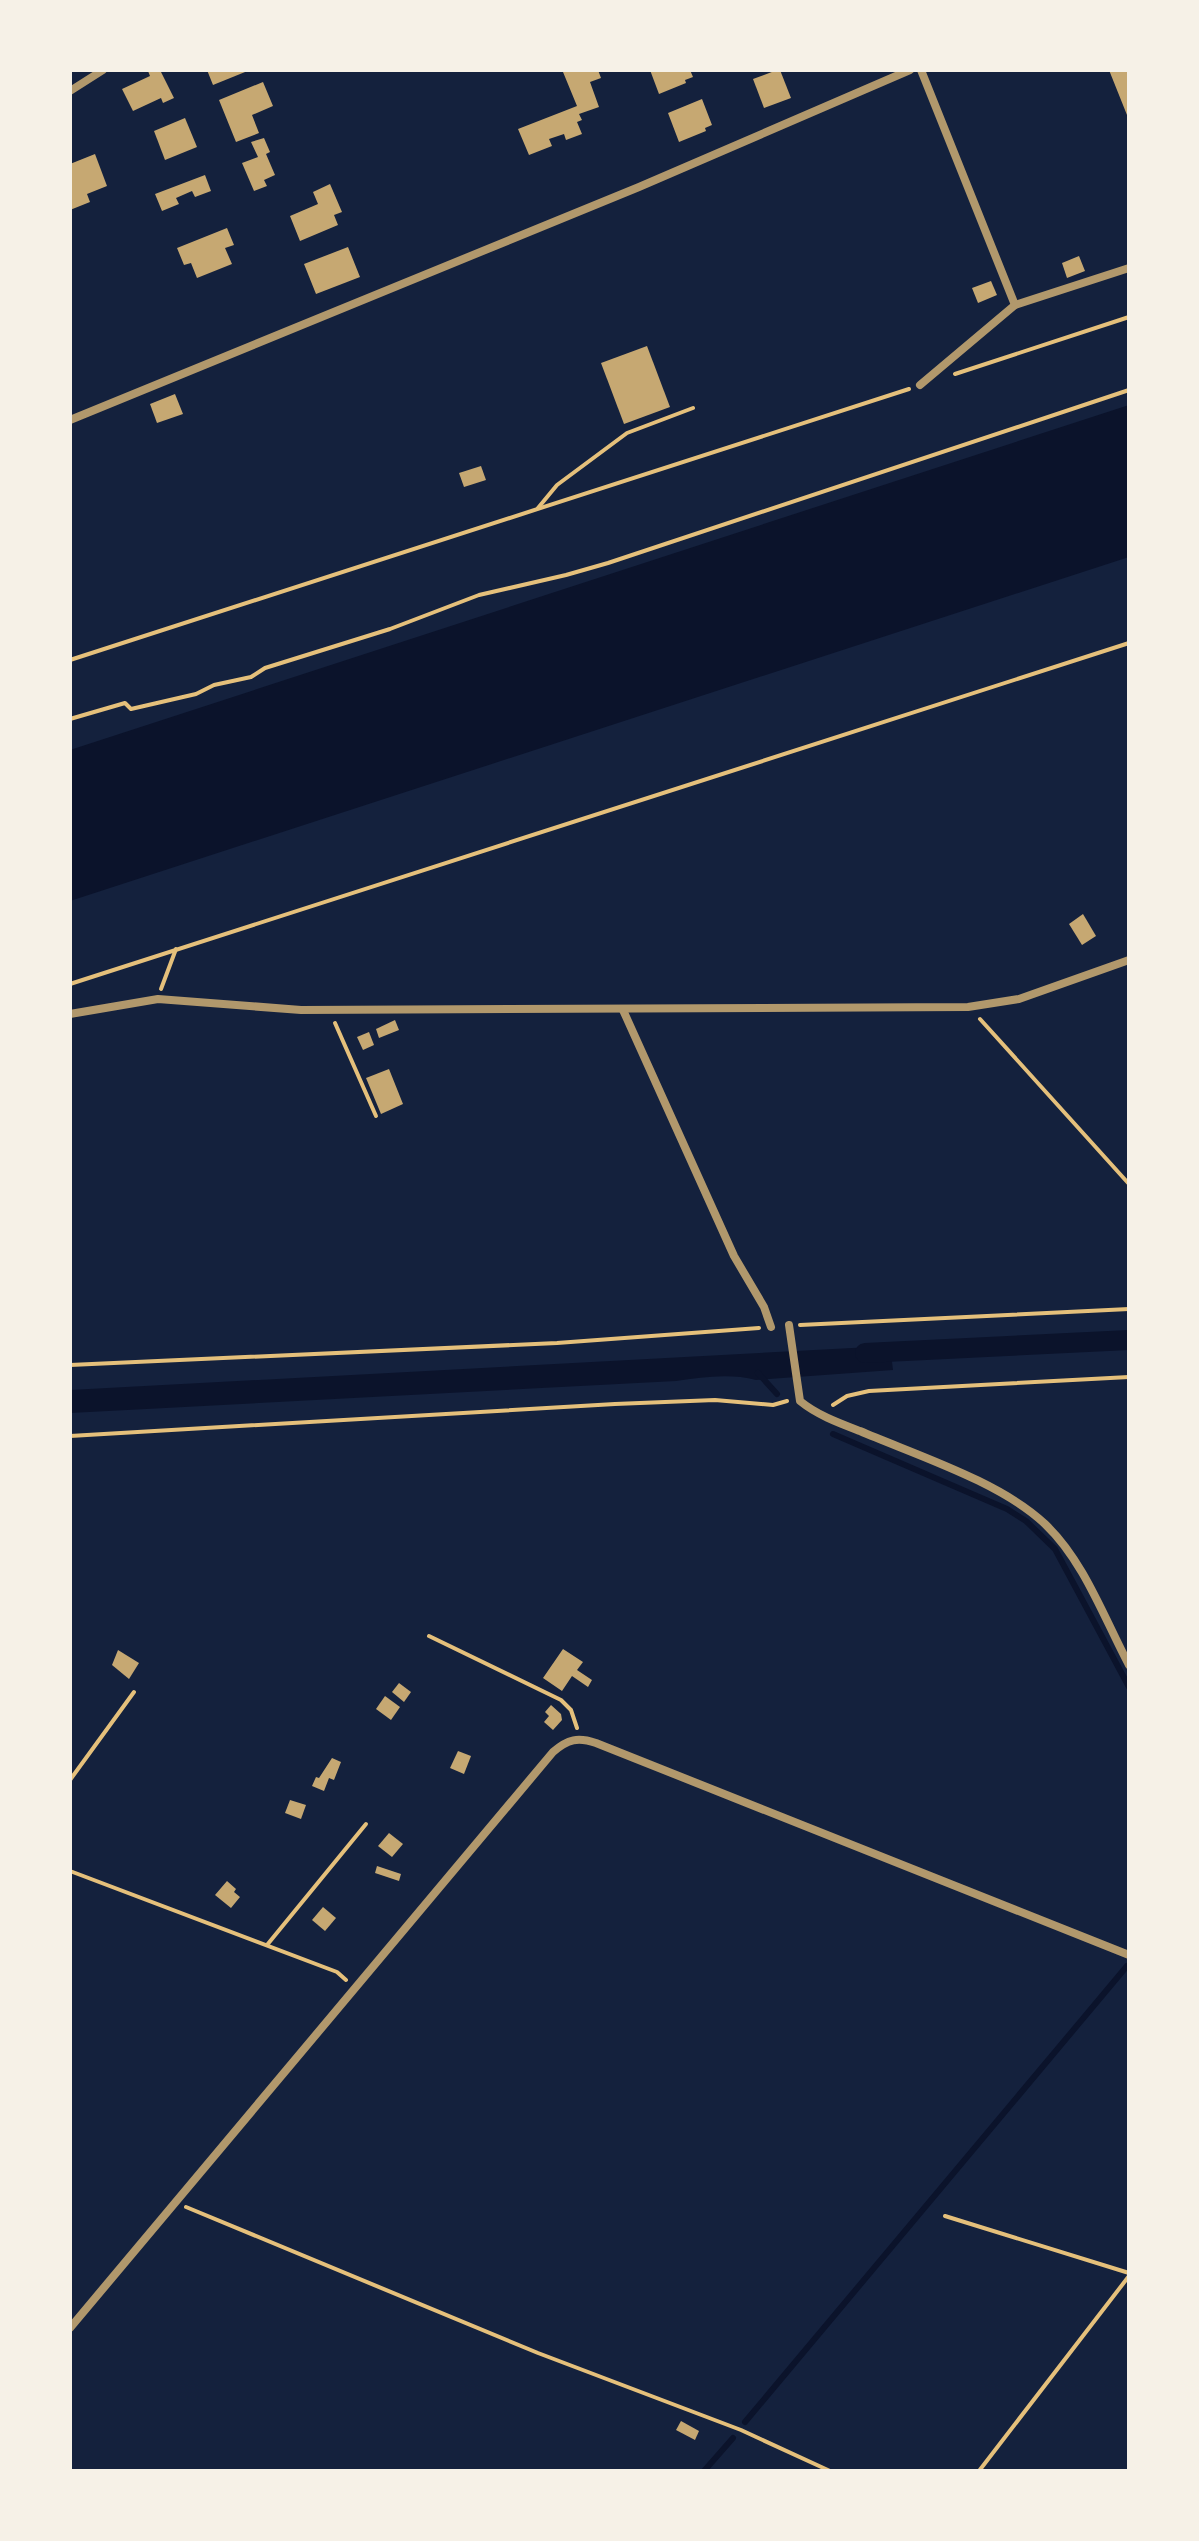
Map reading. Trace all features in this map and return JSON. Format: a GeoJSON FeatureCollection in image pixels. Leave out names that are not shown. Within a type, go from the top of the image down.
{"type":"FeatureCollection","features":[{"type":"Feature","properties":{"kind":"street"},"geometry":{"type":"LineString","coordinates":[[70,91],[103,70]]}},
{"type":"Feature","properties":{"kind":"street"},"geometry":{"type":"LineString","coordinates":[[70,420],[639,187],[910,70]]}},
{"type":"Feature","properties":{"kind":"street"},"geometry":{"type":"LineString","coordinates":[[921,70],[1015,305]]}},
{"type":"Feature","properties":{"kind":"street"},"geometry":{"type":"LineString","coordinates":[[920,385],[1015,305],[1129,268]]}},
{"type":"Feature","properties":{"kind":"street"},"geometry":{"type":"LineString","coordinates":[[70,1014],[158,999],[329,1010],[968,1007],[1019,999],[1129,960]]}},
{"type":"Feature","properties":{"kind":"street"},"geometry":{"type":"LineString","coordinates":[[623,1010],[734,1256],[764,1307],[771,1327]]}},
{"type":"Feature","properties":{"kind":"street"},"geometry":{"type":"LineString","coordinates":[[790,1329],[797,1398],[824,1415],[970,1478],[1032,1513],[1056,1535],[1072,1557],[1129,1665]]}},
{"type":"Feature","properties":{"kind":"street"},"geometry":{"type":"LineString","coordinates":[[70,2328],[553,1752],[564,1743],[577,1739],[596,1743],[1129,1955]]}},
{"type":"Feature","properties":{"kind":"path"},"geometry":{"type":"LineString","coordinates":[[950,375],[1129,317]]}},
{"type":"Feature","properties":{"kind":"path"},"geometry":{"type":"LineString","coordinates":[[70,660],[920,385]]}},
{"type":"Feature","properties":{"kind":"path"},"geometry":{"type":"LineString","coordinates":[[70,719],[114,705],[125,703],[131,709],[196,694],[214,685],[251,677],[265,668],[390,629],[479,595],[608,563],[1129,390]]}},
{"type":"Feature","properties":{"kind":"path"},"geometry":{"type":"LineString","coordinates":[[537,510],[557,485],[627,433],[693,408]]}},
{"type":"Feature","properties":{"kind":"path"},"geometry":{"type":"LineString","coordinates":[[70,984],[176,947],[802,750],[1129,643]]}},
{"type":"Feature","properties":{"kind":"path"},"geometry":{"type":"LineString","coordinates":[[158,999],[176,947]]}},
{"type":"Feature","properties":{"kind":"path"},"geometry":{"type":"LineString","coordinates":[[968,1007],[1129,1184]]}},
{"type":"Feature","properties":{"kind":"path"},"geometry":{"type":"LineString","coordinates":[[329,1010],[376,1116]]}},
{"type":"Feature","properties":{"kind":"path"},"geometry":{"type":"LineString","coordinates":[[790,1329],[1129,1309]]}},
{"type":"Feature","properties":{"kind":"path"},"geometry":{"type":"LineString","coordinates":[[70,1365],[584,1341],[771,1327]]}},
{"type":"Feature","properties":{"kind":"path"},"geometry":{"type":"LineString","coordinates":[[824,1415],[847,1396],[869,1391],[1129,1377]]}},
{"type":"Feature","properties":{"kind":"path"},"geometry":{"type":"LineString","coordinates":[[70,1436],[615,1404],[715,1400],[773,1405],[797,1398]]}},
{"type":"Feature","properties":{"kind":"path"},"geometry":{"type":"LineString","coordinates":[[429,1636],[561,1700],[571,1710],[577,1725],[577,1739]]}},
{"type":"Feature","properties":{"kind":"path"},"geometry":{"type":"LineString","coordinates":[[70,1780],[134,1692]]}},
{"type":"Feature","properties":{"kind":"path"},"geometry":{"type":"LineString","coordinates":[[267,1945],[366,1824]]}},
{"type":"Feature","properties":{"kind":"path"},"geometry":{"type":"LineString","coordinates":[[70,1871],[337,1972],[356,1988]]}},
{"type":"Feature","properties":{"kind":"path"},"geometry":{"type":"LineString","coordinates":[[176,2203],[538,2353],[741,2430],[830,2471]]}},
{"type":"Feature","properties":{"kind":"path"},"geometry":{"type":"LineString","coordinates":[[945,2216],[1129,2274],[979,2471]]}},
{"type":"Feature","properties":{"kind":"water"},"geometry":{"type":"Polygon","coordinates":[[[1129,405],[1129,557],[70,901],[70,750],[1129,405]]]}},
{"type":"Feature","properties":{"kind":"water"},"geometry":{"type":"Polygon","coordinates":[[[890,1346],[893,1370],[756,1380],[716,1376],[676,1381],[70,1413],[70,1390],[890,1346]]]}},
{"type":"Feature","properties":{"kind":"building"},"geometry":{"type":"Polygon","coordinates":[[[160,70],[174,98],[163,103],[161,98],[133,111],[122,89],[150,76],[148,71],[160,70]]]}},
{"type":"Feature","properties":{"kind":"building"},"geometry":{"type":"Polygon","coordinates":[[[207,70],[250,70],[213,85],[207,70]]]}},
{"type":"Feature","properties":{"kind":"building"},"geometry":{"type":"Polygon","coordinates":[[[598,70],[601,78],[590,82],[599,107],[579,114],[582,120],[577,122],[582,134],[566,140],[564,134],[549,139],[552,146],[529,155],[518,129],[577,106],[563,72],[598,70]]]}},
{"type":"Feature","properties":{"kind":"building"},"geometry":{"type":"Polygon","coordinates":[[[650,70],[690,70],[693,77],[659,94],[650,70]]]}},
{"type":"Feature","properties":{"kind":"building"},"geometry":{"type":"Polygon","coordinates":[[[780,70],[791,98],[764,108],[753,79],[780,70]]]}},
{"type":"Feature","properties":{"kind":"building"},"geometry":{"type":"Polygon","coordinates":[[[1109,70],[1129,70],[1129,120],[1109,70]]]}},
{"type":"Feature","properties":{"kind":"building"},"geometry":{"type":"Polygon","coordinates":[[[263,82],[273,106],[252,115],[259,133],[236,142],[219,100],[263,82]]]}},
{"type":"Feature","properties":{"kind":"building"},"geometry":{"type":"Polygon","coordinates":[[[702,99],[712,125],[705,128],[706,131],[679,142],[668,113],[702,99]]]}},
{"type":"Feature","properties":{"kind":"building"},"geometry":{"type":"Polygon","coordinates":[[[185,118],[197,147],[165,160],[154,131],[185,118]]]}},
{"type":"Feature","properties":{"kind":"building"},"geometry":{"type":"Polygon","coordinates":[[[264,138],[270,152],[266,154],[275,175],[264,180],[267,186],[254,191],[242,163],[258,157],[251,142],[264,138]]]}},
{"type":"Feature","properties":{"kind":"building"},"geometry":{"type":"Polygon","coordinates":[[[95,154],[107,186],[87,194],[90,202],[70,210],[70,164],[95,154]]]}},
{"type":"Feature","properties":{"kind":"building"},"geometry":{"type":"Polygon","coordinates":[[[205,175],[211,191],[195,197],[192,191],[176,198],[179,204],[162,211],[155,194],[205,175]]]}},
{"type":"Feature","properties":{"kind":"building"},"geometry":{"type":"Polygon","coordinates":[[[330,184],[342,212],[334,215],[338,225],[300,241],[290,216],[318,204],[313,192],[330,184]]]}},
{"type":"Feature","properties":{"kind":"building"},"geometry":{"type":"Polygon","coordinates":[[[227,228],[234,245],[225,248],[232,264],[197,278],[191,263],[184,265],[177,248],[227,228]]]}},
{"type":"Feature","properties":{"kind":"building"},"geometry":{"type":"Polygon","coordinates":[[[348,247],[360,277],[316,294],[304,264],[348,247]]]}},
{"type":"Feature","properties":{"kind":"building"},"geometry":{"type":"Polygon","coordinates":[[[1079,256],[1085,271],[1067,278],[1062,263],[1079,256]]]}},
{"type":"Feature","properties":{"kind":"building"},"geometry":{"type":"Polygon","coordinates":[[[991,281],[997,295],[978,303],[972,288],[991,281]]]}},
{"type":"Feature","properties":{"kind":"building"},"geometry":{"type":"Polygon","coordinates":[[[647,346],[670,407],[624,424],[601,363],[647,346]]]}},
{"type":"Feature","properties":{"kind":"building"},"geometry":{"type":"Polygon","coordinates":[[[175,394],[183,414],[157,423],[150,404],[175,394]]]}},
{"type":"Feature","properties":{"kind":"building"},"geometry":{"type":"Polygon","coordinates":[[[481,466],[486,480],[464,487],[459,473],[481,466]]]}},
{"type":"Feature","properties":{"kind":"building"},"geometry":{"type":"Polygon","coordinates":[[[1083,914],[1096,936],[1082,945],[1069,924],[1083,914]]]}},
{"type":"Feature","properties":{"kind":"building"},"geometry":{"type":"Polygon","coordinates":[[[395,1020],[399,1030],[379,1038],[376,1029],[395,1020]]]}},
{"type":"Feature","properties":{"kind":"building"},"geometry":{"type":"Polygon","coordinates":[[[369,1032],[374,1045],[363,1050],[357,1037],[369,1032]]]}},
{"type":"Feature","properties":{"kind":"building"},"geometry":{"type":"Polygon","coordinates":[[[389,1069],[403,1104],[381,1114],[366,1078],[389,1069]]]}},
{"type":"Feature","properties":{"kind":"building"},"geometry":{"type":"Polygon","coordinates":[[[563,1649],[583,1662],[577,1670],[592,1680],[588,1687],[572,1676],[562,1691],[543,1678],[563,1649]]]}},
{"type":"Feature","properties":{"kind":"building"},"geometry":{"type":"Polygon","coordinates":[[[118,1650],[139,1663],[129,1679],[112,1665],[118,1650]]]}},
{"type":"Feature","properties":{"kind":"building"},"geometry":{"type":"Polygon","coordinates":[[[399,1683],[411,1692],[404,1702],[392,1692],[399,1683]]]}},
{"type":"Feature","properties":{"kind":"building"},"geometry":{"type":"Polygon","coordinates":[[[385,1696],[400,1707],[391,1720],[376,1709],[385,1696]]]}},
{"type":"Feature","properties":{"kind":"building"},"geometry":{"type":"Polygon","coordinates":[[[551,1705],[561,1714],[562,1720],[553,1730],[544,1722],[549,1716],[545,1712],[551,1705]]]}},
{"type":"Feature","properties":{"kind":"building"},"geometry":{"type":"Polygon","coordinates":[[[458,1751],[471,1756],[464,1774],[450,1768],[458,1751]]]}},
{"type":"Feature","properties":{"kind":"building"},"geometry":{"type":"Polygon","coordinates":[[[332,1758],[341,1762],[334,1780],[329,1778],[324,1791],[312,1786],[316,1777],[319,1778],[332,1758]]]}},
{"type":"Feature","properties":{"kind":"building"},"geometry":{"type":"Polygon","coordinates":[[[290,1800],[306,1805],[301,1819],[285,1813],[290,1800]]]}},
{"type":"Feature","properties":{"kind":"building"},"geometry":{"type":"Polygon","coordinates":[[[389,1833],[403,1844],[392,1857],[378,1846],[389,1833]]]}},
{"type":"Feature","properties":{"kind":"building"},"geometry":{"type":"Polygon","coordinates":[[[377,1866],[401,1874],[399,1881],[375,1873],[377,1866]]]}},
{"type":"Feature","properties":{"kind":"building"},"geometry":{"type":"Polygon","coordinates":[[[227,1881],[240,1897],[231,1908],[215,1895],[227,1881]]]}},
{"type":"Feature","properties":{"kind":"building"},"geometry":{"type":"Polygon","coordinates":[[[323,1907],[336,1918],[325,1931],[312,1920],[323,1907]]]}},
{"type":"Feature","properties":{"kind":"building"},"geometry":{"type":"Polygon","coordinates":[[[681,2421],[699,2431],[695,2440],[676,2430],[681,2421]]]}},
{"type":"Feature","properties":{"kind":"waterway"},"geometry":{"type":"LineString","coordinates":[[865,1353],[1129,1340]]}},
{"type":"Feature","properties":{"kind":"waterway"},"geometry":{"type":"LineString","coordinates":[[758,1373],[777,1394]]}},
{"type":"Feature","properties":{"kind":"waterway"},"geometry":{"type":"LineString","coordinates":[[833,1434],[1007,1509],[1026,1521],[1055,1549],[1129,1687]]}},
{"type":"Feature","properties":{"kind":"waterway"},"geometry":{"type":"LineString","coordinates":[[745,2422],[1127,1966]]}},
{"type":"Feature","properties":{"kind":"waterway"},"geometry":{"type":"LineString","coordinates":[[704,2471],[733,2438]]}}]}
